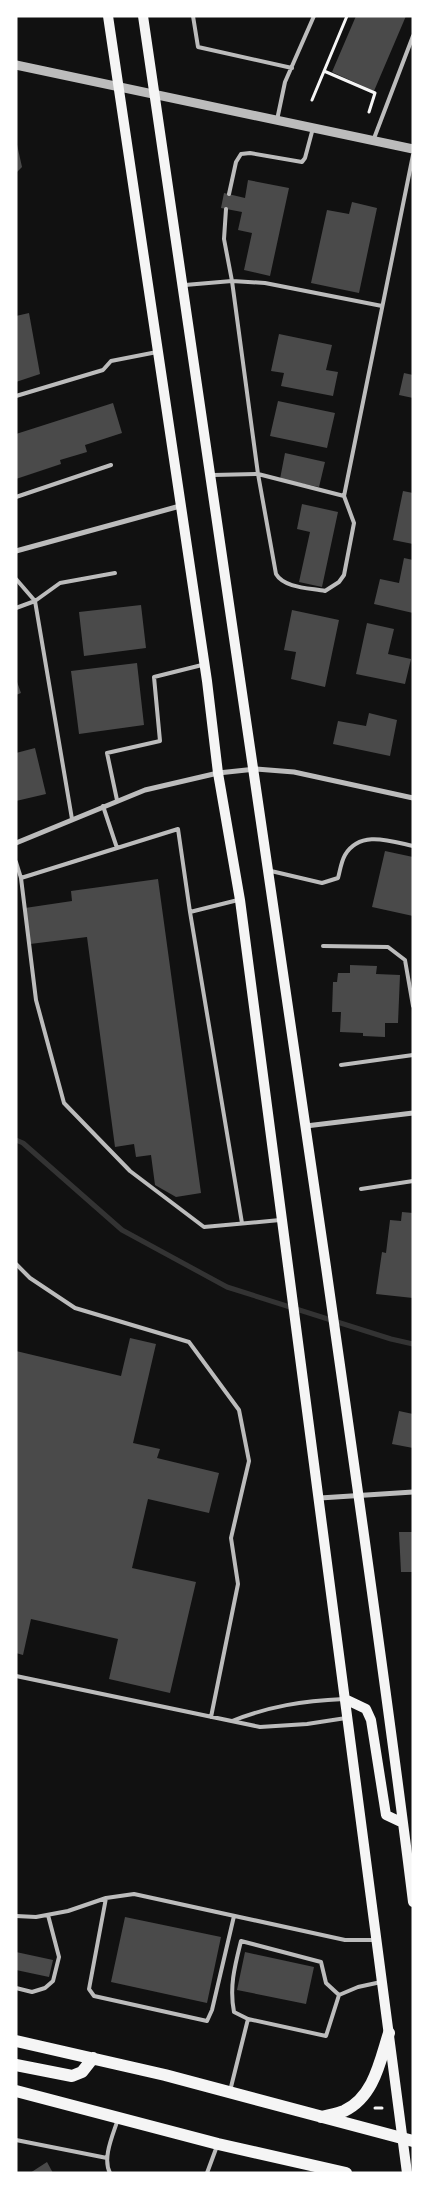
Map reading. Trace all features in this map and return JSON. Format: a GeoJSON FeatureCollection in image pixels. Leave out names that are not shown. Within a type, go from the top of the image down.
{"type":"FeatureCollection","features":[{"type":"Feature","properties":{"kind":"main road"},"geometry":{"type":"LineString","coordinates":[[108,16],[205,665],[218,773],[240,900],[290,1266],[389,2033],[408,2140],[407,2173]]}},
{"type":"Feature","properties":{"kind":"main road"},"geometry":{"type":"LineString","coordinates":[[143,16],[185,285],[256,769],[413,1902]]}},
{"type":"Feature","properties":{"kind":"main road"},"geometry":{"type":"LineString","coordinates":[[345,1698],[366,1709],[371,1720],[386,1815],[403,1823]]}},
{"type":"Feature","properties":{"kind":"main road"},"geometry":{"type":"LineString","coordinates":[[320,2117],[344,2111],[363,2096],[372,2084],[389,2033]]}},
{"type":"Feature","properties":{"kind":"main road"},"geometry":{"type":"LineString","coordinates":[[16,2042],[165,2075],[408,2140]]}},
{"type":"Feature","properties":{"kind":"main road"},"geometry":{"type":"LineString","coordinates":[[16,2065],[72,2076],[82,2072],[93,2058]]}},
{"type":"Feature","properties":{"kind":"main road"},"geometry":{"type":"LineString","coordinates":[[16,2091],[218,2144],[346,2173]]}},
{"type":"Feature","properties":{"kind":"street"},"geometry":{"type":"LineString","coordinates":[[16,65],[413,149]]}},
{"type":"Feature","properties":{"kind":"street"},"geometry":{"type":"LineString","coordinates":[[16,551],[180,506]]}},
{"type":"Feature","properties":{"kind":"street"},"geometry":{"type":"LineString","coordinates":[[16,843],[145,790],[218,773],[256,769],[294,772],[413,798]]}},
{"type":"Feature","properties":{"kind":"street"},"geometry":{"type":"LineString","coordinates":[[306,1126],[413,1113]]}},
{"type":"Feature","properties":{"kind":"street"},"geometry":{"type":"LineString","coordinates":[[320,1498],[413,1492]]}},
{"type":"Feature","properties":{"kind":"lane"},"geometry":{"type":"LineString","coordinates":[[194,16],[198,48],[292,68]]}},
{"type":"Feature","properties":{"kind":"lane"},"geometry":{"type":"LineString","coordinates":[[277,120],[286,82],[314,16]]}},
{"type":"Feature","properties":{"kind":"lane"},"geometry":{"type":"LineString","coordinates":[[373,140],[413,36]]}},
{"type":"Feature","properties":{"kind":"lane"},"geometry":{"type":"LineString","coordinates":[[229,194],[236,162],[241,154],[250,153],[302,162],[305,158],[313,128]]}},
{"type":"Feature","properties":{"kind":"lane"},"geometry":{"type":"LineString","coordinates":[[226,209],[224,239],[232,281],[258,474],[276,574],[285,583],[325,591],[339,582],[344,576],[354,522],[344,496],[413,155]]}},
{"type":"Feature","properties":{"kind":"lane"},"geometry":{"type":"LineString","coordinates":[[185,285],[232,281],[265,283],[382,306]]}},
{"type":"Feature","properties":{"kind":"lane"},"geometry":{"type":"LineString","coordinates":[[16,396],[103,370],[111,361],[157,352]]}},
{"type":"Feature","properties":{"kind":"lane"},"geometry":{"type":"LineString","coordinates":[[16,497],[111,465]]}},
{"type":"Feature","properties":{"kind":"lane"},"geometry":{"type":"LineString","coordinates":[[213,475],[258,474],[344,496]]}},
{"type":"Feature","properties":{"kind":"lane"},"geometry":{"type":"LineString","coordinates":[[16,608],[36,601],[60,583],[115,573]]}},
{"type":"Feature","properties":{"kind":"lane"},"geometry":{"type":"LineString","coordinates":[[16,579],[36,601],[72,819]]}},
{"type":"Feature","properties":{"kind":"lane"},"geometry":{"type":"LineString","coordinates":[[117,800],[106,753],[160,741],[154,677],[205,665]]}},
{"type":"Feature","properties":{"kind":"lane"},"geometry":{"type":"LineString","coordinates":[[103,806],[117,848]]}},
{"type":"Feature","properties":{"kind":"lane"},"geometry":{"type":"LineString","coordinates":[[22,878],[178,829],[242,1223]]}},
{"type":"Feature","properties":{"kind":"lane"},"geometry":{"type":"LineString","coordinates":[[270,870],[322,884],[338,878],[345,855],[359,842],[377,838],[413,846]]}},
{"type":"Feature","properties":{"kind":"lane"},"geometry":{"type":"LineString","coordinates":[[16,862],[22,878],[36,1000],[64,1103],[130,1171],[204,1227],[283,1220]]}},
{"type":"Feature","properties":{"kind":"lane"},"geometry":{"type":"LineString","coordinates":[[190,912],[240,900]]}},
{"type":"Feature","properties":{"kind":"lane"},"geometry":{"type":"LineString","coordinates":[[323,946],[388,947],[405,960],[413,1006]]}},
{"type":"Feature","properties":{"kind":"lane"},"geometry":{"type":"LineString","coordinates":[[341,1065],[413,1055]]}},
{"type":"Feature","properties":{"kind":"lane"},"geometry":{"type":"LineString","coordinates":[[361,1189],[413,1181]]}},
{"type":"Feature","properties":{"kind":"lane"},"geometry":{"type":"LineString","coordinates":[[16,1264],[30,1278],[75,1308],[189,1342],[239,1410],[249,1461],[231,1538],[238,1584],[211,1717]]}},
{"type":"Feature","properties":{"kind":"lane"},"geometry":{"type":"LineString","coordinates":[[16,1676],[260,1727],[307,1724],[348,1718]]}},
{"type":"Feature","properties":{"kind":"lane"},"geometry":{"type":"LineString","coordinates":[[232,1721],[261,1710],[318,1699],[345,1698]]}},
{"type":"Feature","properties":{"kind":"lane"},"geometry":{"type":"LineString","coordinates":[[16,1916],[36,1917],[48,1915],[68,1911],[106,1898],[134,1894],[345,1940],[377,1940]]}},
{"type":"Feature","properties":{"kind":"lane"},"geometry":{"type":"LineString","coordinates":[[106,1898],[89,1989],[94,1996],[208,2020],[234,1916]]}},
{"type":"Feature","properties":{"kind":"lane"},"geometry":{"type":"LineString","coordinates":[[16,1988],[32,1992],[45,1988],[53,1981],[59,1957],[48,1915]]}},
{"type":"Feature","properties":{"kind":"lane"},"geometry":{"type":"LineString","coordinates":[[339,1995],[326,1983],[321,1962],[241,1941],[234,1969],[231,1995],[234,2012],[248,2019],[326,2036],[339,1995],[358,1987],[383,1982]]}},
{"type":"Feature","properties":{"kind":"lane"},"geometry":{"type":"LineString","coordinates":[[229,2093],[248,2019]]}},
{"type":"Feature","properties":{"kind":"lane"},"geometry":{"type":"LineString","coordinates":[[110,2173],[107,2168],[107,2158],[118,2117]]}},
{"type":"Feature","properties":{"kind":"lane"},"geometry":{"type":"LineString","coordinates":[[16,2140],[107,2158]]}},
{"type":"Feature","properties":{"kind":"lane"},"geometry":{"type":"LineString","coordinates":[[207,2173],[218,2144]]}},
{"type":"Feature","properties":{"kind":"path"},"geometry":{"type":"LineString","coordinates":[[312,100],[348,16]]}},
{"type":"Feature","properties":{"kind":"path"},"geometry":{"type":"LineString","coordinates":[[324,71],[375,93],[369,112]]}},
{"type":"Feature","properties":{"kind":"path"},"geometry":{"type":"LineString","coordinates":[[376,2115],[375,2108],[382,2108]]}},
{"type":"Feature","properties":{"kind":"building"},"geometry":{"type":"Polygon","coordinates":[[[356,16],[406,16],[374,91],[332,72],[356,16]]]}},
{"type":"Feature","properties":{"kind":"building"},"geometry":{"type":"Polygon","coordinates":[[[16,140],[22,167],[16,173],[16,140]]]}},
{"type":"Feature","properties":{"kind":"building"},"geometry":{"type":"Polygon","coordinates":[[[248,180],[289,188],[270,276],[244,270],[252,233],[238,230],[242,212],[221,208],[224,193],[245,198],[248,180]]]}},
{"type":"Feature","properties":{"kind":"building"},"geometry":{"type":"Polygon","coordinates":[[[352,202],[377,208],[359,293],[311,283],[327,210],[349,214],[352,202]]]}},
{"type":"Feature","properties":{"kind":"building"},"geometry":{"type":"Polygon","coordinates":[[[29,313],[40,374],[16,382],[16,316],[29,313]]]}},
{"type":"Feature","properties":{"kind":"building"},"geometry":{"type":"Polygon","coordinates":[[[279,334],[332,345],[326,370],[338,372],[333,396],[281,386],[284,373],[271,371],[279,334]]]}},
{"type":"Feature","properties":{"kind":"building"},"geometry":{"type":"Polygon","coordinates":[[[404,373],[413,375],[413,398],[399,395],[404,373]]]}},
{"type":"Feature","properties":{"kind":"building"},"geometry":{"type":"Polygon","coordinates":[[[278,401],[335,413],[327,448],[270,436],[278,401]]]}},
{"type":"Feature","properties":{"kind":"building"},"geometry":{"type":"Polygon","coordinates":[[[113,403],[122,433],[85,445],[87,452],[60,460],[61,464],[16,479],[16,434],[113,403]]]}},
{"type":"Feature","properties":{"kind":"building"},"geometry":{"type":"Polygon","coordinates":[[[285,453],[325,462],[319,487],[280,479],[285,453]]]}},
{"type":"Feature","properties":{"kind":"building"},"geometry":{"type":"Polygon","coordinates":[[[403,491],[413,493],[413,544],[393,540],[403,491]]]}},
{"type":"Feature","properties":{"kind":"building"},"geometry":{"type":"Polygon","coordinates":[[[302,504],[338,512],[322,587],[299,582],[310,532],[297,529],[302,504]]]}},
{"type":"Feature","properties":{"kind":"building"},"geometry":{"type":"Polygon","coordinates":[[[404,558],[413,560],[413,613],[374,604],[380,579],[399,583],[404,558]]]}},
{"type":"Feature","properties":{"kind":"building"},"geometry":{"type":"Polygon","coordinates":[[[141,605],[146,648],[84,656],[79,612],[141,605]]]}},
{"type":"Feature","properties":{"kind":"building"},"geometry":{"type":"Polygon","coordinates":[[[292,610],[339,620],[325,687],[291,679],[296,652],[284,650],[292,610]]]}},
{"type":"Feature","properties":{"kind":"building"},"geometry":{"type":"Polygon","coordinates":[[[367,623],[394,629],[388,654],[411,659],[405,684],[356,674],[367,623]]]}},
{"type":"Feature","properties":{"kind":"building"},"geometry":{"type":"Polygon","coordinates":[[[137,663],[144,725],[79,734],[71,671],[137,663]]]}},
{"type":"Feature","properties":{"kind":"building"},"geometry":{"type":"Polygon","coordinates":[[[16,679],[21,693],[16,695],[16,679]]]}},
{"type":"Feature","properties":{"kind":"building"},"geometry":{"type":"Polygon","coordinates":[[[369,713],[397,720],[390,756],[333,744],[338,721],[366,726],[369,713]]]}},
{"type":"Feature","properties":{"kind":"building"},"geometry":{"type":"Polygon","coordinates":[[[35,748],[46,794],[16,801],[16,753],[35,748]]]}},
{"type":"Feature","properties":{"kind":"building"},"geometry":{"type":"Polygon","coordinates":[[[385,851],[413,857],[413,916],[372,907],[385,851]]]}},
{"type":"Feature","properties":{"kind":"building"},"geometry":{"type":"Polygon","coordinates":[[[158,879],[201,1193],[176,1197],[155,1185],[151,1155],[136,1157],[134,1144],[115,1147],[87,937],[30,944],[25,908],[72,901],[71,891],[158,879]]]}},
{"type":"Feature","properties":{"kind":"building"},"geometry":{"type":"Polygon","coordinates":[[[350,965],[377,966],[376,974],[400,975],[398,1023],[385,1023],[385,1037],[363,1036],[363,1033],[340,1032],[341,1012],[332,1012],[333,982],[337,982],[338,973],[350,973],[350,965]]]}},
{"type":"Feature","properties":{"kind":"building"},"geometry":{"type":"Polygon","coordinates":[[[402,1212],[413,1213],[413,1298],[376,1294],[382,1252],[386,1253],[390,1220],[401,1221],[402,1212]]]}},
{"type":"Feature","properties":{"kind":"building"},"geometry":{"type":"Polygon","coordinates":[[[130,1338],[156,1344],[133,1443],[160,1449],[157,1458],[219,1473],[209,1513],[148,1499],[132,1568],[196,1582],[170,1693],[109,1679],[118,1639],[31,1619],[23,1655],[16,1653],[16,1351],[121,1376],[130,1338]]]}},
{"type":"Feature","properties":{"kind":"building"},"geometry":{"type":"Polygon","coordinates":[[[399,1411],[413,1414],[413,1448],[392,1444],[399,1411]]]}},
{"type":"Feature","properties":{"kind":"building"},"geometry":{"type":"Polygon","coordinates":[[[399,1532],[413,1532],[413,1572],[401,1572],[399,1532]]]}},
{"type":"Feature","properties":{"kind":"building"},"geometry":{"type":"Polygon","coordinates":[[[125,1917],[221,1937],[207,2003],[111,1982],[125,1917]]]}},
{"type":"Feature","properties":{"kind":"building"},"geometry":{"type":"Polygon","coordinates":[[[16,1952],[53,1960],[49,1977],[16,1970],[16,1952]]]}},
{"type":"Feature","properties":{"kind":"building"},"geometry":{"type":"Polygon","coordinates":[[[245,1952],[314,1967],[306,2004],[237,1990],[245,1952]]]}},
{"type":"Feature","properties":{"kind":"building"},"geometry":{"type":"Polygon","coordinates":[[[47,2162],[53,2173],[30,2173],[47,2162]]]}},
{"type":"Feature","properties":{"kind":"waterway"},"geometry":{"type":"LineString","coordinates":[[16,1140],[23,1143],[122,1230],[227,1287],[391,1339],[413,1344]]}}]}
